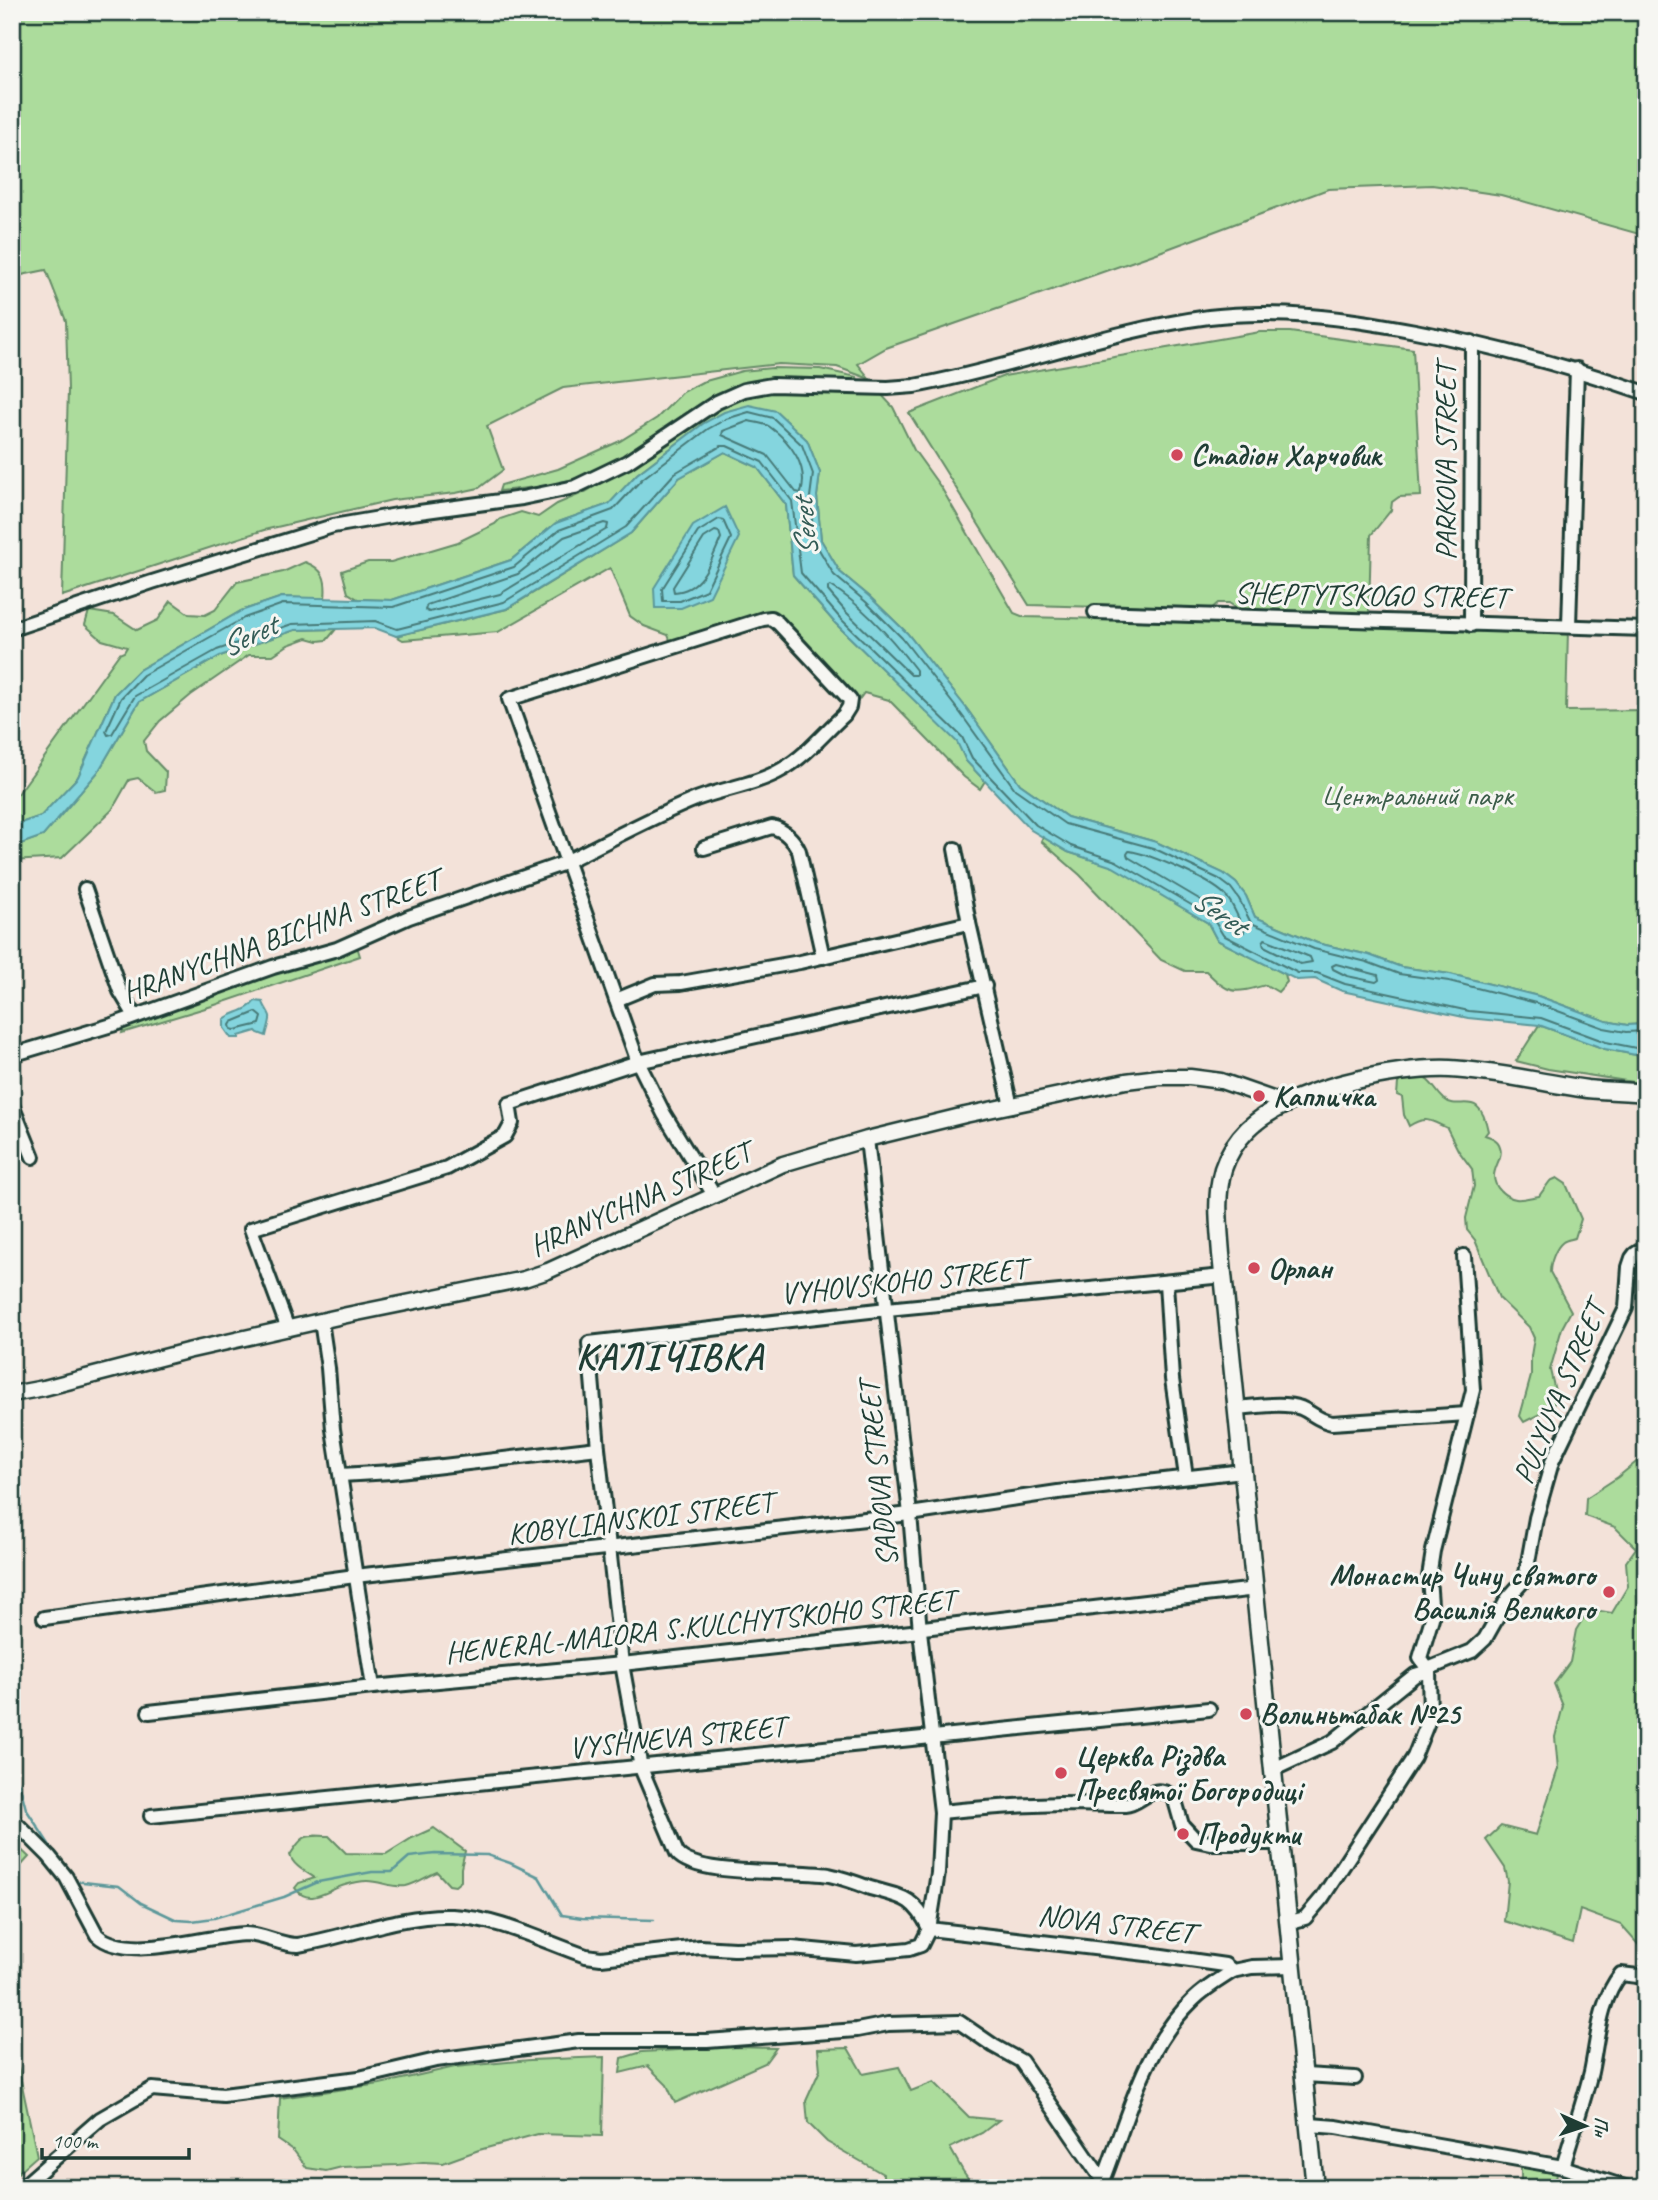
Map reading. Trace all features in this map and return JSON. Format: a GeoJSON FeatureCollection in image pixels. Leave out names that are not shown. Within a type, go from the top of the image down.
{"type":"FeatureCollection","features":[{"type":"Feature","properties":{"kind":"main road"},"geometry":{"type":"LineString","coordinates":[[1315,2188],[1223,1276],[1218,1197],[1224,1168],[1232,1149],[1250,1126],[1287,1104],[1316,1092],[1370,1077],[1426,1069],[1463,1070],[1590,1089],[1646,1093]]}},
{"type":"Feature","properties":{"kind":"street"},"geometry":{"type":"LineString","coordinates":[[12,629],[332,526],[575,488],[627,462],[717,402],[754,387],[914,386],[1144,330],[1206,318],[1239,315],[1346,318],[1472,342],[1577,369],[1646,393]]}},
{"type":"Feature","properties":{"kind":"street","name":"PARKOVA STREET"},"geometry":{"type":"LineString","coordinates":[[1471,625],[1472,342]]}},
{"type":"Feature","properties":{"kind":"street"},"geometry":{"type":"LineString","coordinates":[[1569,625],[1577,369]]}},
{"type":"Feature","properties":{"kind":"street","name":"SHEPTYTSKOGO STREET"},"geometry":{"type":"LineString","coordinates":[[1096,612],[1646,628]]}},
{"type":"Feature","properties":{"kind":"street","name":"HRANYCHNA BICHNA STREET"},"geometry":{"type":"LineString","coordinates":[[12,1055],[135,1016],[273,967],[337,949],[409,916],[566,861],[689,802],[763,778],[784,769],[844,715],[850,700],[771,618],[509,699],[566,861]]}},
{"type":"Feature","properties":{"kind":"street"},"geometry":{"type":"LineString","coordinates":[[704,848],[772,827],[791,839],[799,851],[823,957]]}},
{"type":"Feature","properties":{"kind":"street"},"geometry":{"type":"LineString","coordinates":[[955,849],[1011,1106]]}},
{"type":"Feature","properties":{"kind":"street"},"geometry":{"type":"LineString","coordinates":[[566,861],[638,1062],[664,1114],[714,1195]]}},
{"type":"Feature","properties":{"kind":"street"},"geometry":{"type":"LineString","coordinates":[[85,889],[120,991],[135,1016]]}},
{"type":"Feature","properties":{"kind":"street"},"geometry":{"type":"LineString","coordinates":[[616,1000],[655,984],[681,984],[823,957],[969,923]]}},
{"type":"Feature","properties":{"kind":"street"},"geometry":{"type":"LineString","coordinates":[[288,1329],[251,1229],[439,1171],[505,1136],[511,1127],[512,1119],[509,1104],[638,1062],[985,986]]}},
{"type":"Feature","properties":{"kind":"street","name":"HRANYCHNA STREET"},"geometry":{"type":"LineString","coordinates":[[12,1394],[321,1321],[509,1283],[536,1275],[783,1164],[867,1139],[1011,1106],[1126,1081],[1176,1076],[1221,1081],[1287,1104]]}},
{"type":"Feature","properties":{"kind":"street"},"geometry":{"type":"LineString","coordinates":[[12,1105],[33,1157]]}},
{"type":"Feature","properties":{"kind":"street","name":"SADOVA STREET"},"geometry":{"type":"LineString","coordinates":[[867,1139],[911,1514],[920,1631],[942,1812],[938,1873],[929,1928]]}},
{"type":"Feature","properties":{"kind":"street","name":"PULYUYA STREET"},"geometry":{"type":"LineString","coordinates":[[1274,1769],[1332,1742],[1415,1675],[1472,1651],[1485,1639],[1508,1598],[1525,1579],[1536,1518],[1552,1462],[1626,1308],[1632,1258],[1646,1247]]}},
{"type":"Feature","properties":{"kind":"street"},"geometry":{"type":"LineString","coordinates":[[1290,1922],[1305,1918],[1322,1898],[1414,1757],[1430,1717],[1429,1671],[1420,1658],[1432,1618],[1429,1577],[1453,1464],[1473,1391],[1464,1256]]}},
{"type":"Feature","properties":{"kind":"street","name":"VYHOVSKOHO STREET"},"geometry":{"type":"LineString","coordinates":[[598,1448],[589,1343],[1036,1293],[1223,1276]]}},
{"type":"Feature","properties":{"kind":"street"},"geometry":{"type":"LineString","coordinates":[[1166,1283],[1172,1379],[1186,1477]]}},
{"type":"Feature","properties":{"kind":"street"},"geometry":{"type":"LineString","coordinates":[[321,1321],[333,1429],[373,1687]]}},
{"type":"Feature","properties":{"kind":"street"},"geometry":{"type":"LineString","coordinates":[[1237,1408],[1281,1405],[1302,1408],[1314,1417],[1332,1423],[1467,1414]]}},
{"type":"Feature","properties":{"kind":"street"},"geometry":{"type":"LineString","coordinates":[[12,1819],[66,1877],[97,1935],[103,1941],[117,1944],[166,1947],[247,1934],[298,1945],[384,1924],[452,1916],[495,1923],[594,1958],[618,1958],[660,1950],[700,1947],[792,1948],[856,1954],[915,1948],[923,1942],[929,1928],[921,1913],[908,1900],[829,1875],[737,1870],[687,1861],[677,1853],[640,1768],[622,1664],[598,1448],[391,1472],[341,1475]]}},
{"type":"Feature","properties":{"kind":"street","name":"KOBYLIANSKOI STREET"},"geometry":{"type":"LineString","coordinates":[[44,1618],[355,1576],[911,1514],[1058,1492],[1243,1471]]}},
{"type":"Feature","properties":{"kind":"street","name":"HENERAL-MAIORA S.KULCHYTSKOHO STREET"},"geometry":{"type":"LineString","coordinates":[[149,1712],[920,1631],[923,1628],[1256,1589]]}},
{"type":"Feature","properties":{"kind":"street","name":"VYSHNEVA STREET"},"geometry":{"type":"LineString","coordinates":[[151,1816],[1209,1709]]}},
{"type":"Feature","properties":{"kind":"street"},"geometry":{"type":"LineString","coordinates":[[942,1812],[1060,1804],[1129,1805],[1148,1793],[1161,1791],[1174,1797],[1182,1825],[1196,1840],[1210,1843],[1282,1843]]}},
{"type":"Feature","properties":{"kind":"street","name":"NOVA STREET"},"geometry":{"type":"LineString","coordinates":[[929,1928],[1155,1955],[1225,1965],[1233,1971],[1252,1967],[1294,1966]]}},
{"type":"Feature","properties":{"kind":"street"},"geometry":{"type":"LineString","coordinates":[[1103,2185],[1138,2083],[1163,2036],[1193,2000],[1233,1971]]}},
{"type":"Feature","properties":{"kind":"street"},"geometry":{"type":"LineString","coordinates":[[1563,2167],[1591,2073],[1599,2028],[1611,1985],[1621,1974],[1646,1977]]}},
{"type":"Feature","properties":{"kind":"street"},"geometry":{"type":"LineString","coordinates":[[21,2188],[100,2119],[152,2089],[223,2095],[359,2078],[436,2060],[579,2041],[707,2041],[857,2030],[888,2024],[959,2022],[1021,2061],[1103,2185]]}},
{"type":"Feature","properties":{"kind":"street"},"geometry":{"type":"LineString","coordinates":[[1305,2075],[1355,2078]]}},
{"type":"Feature","properties":{"kind":"street"},"geometry":{"type":"LineString","coordinates":[[1310,2125],[1336,2127],[1563,2167],[1628,2188]]}},
{"type":"Feature","properties":{"kind":"green space"},"geometry":{"type":"Polygon","coordinates":[[[12,12],[1646,12],[1646,236],[1501,195],[1432,185],[1328,189],[1154,254],[886,348],[858,364],[870,379],[837,367],[779,364],[563,388],[487,426],[503,470],[479,488],[392,500],[264,530],[62,596],[68,390],[66,321],[46,270],[12,277],[12,12]]]}},
{"type":"Feature","properties":{"kind":"green space","name":"Стадіон Харчовик"},"geometry":{"type":"Polygon","coordinates":[[[1260,332],[1290,332],[1413,349],[1421,496],[1399,497],[1392,502],[1391,510],[1371,535],[1369,614],[1241,611],[1229,603],[1218,603],[1210,610],[1029,605],[909,413],[1004,376],[1260,332]]]}},
{"type":"Feature","properties":{"kind":"green space"},"geometry":{"type":"Polygon","coordinates":[[[772,368],[820,369],[857,377],[858,381],[761,382],[635,453],[586,476],[545,486],[499,491],[501,485],[558,469],[620,441],[657,418],[683,392],[702,382],[742,371],[772,368]]]}},
{"type":"Feature","properties":{"kind":"green space","name":"Центральний парк"},"geometry":{"type":"Polygon","coordinates":[[[759,391],[880,393],[893,407],[914,450],[942,489],[1014,613],[1024,617],[1568,630],[1566,711],[1646,710],[1646,1024],[1627,1025],[1606,1021],[1538,996],[1450,974],[1401,967],[1369,955],[1317,943],[1255,917],[1246,896],[1236,883],[1223,873],[1156,842],[1067,817],[1020,784],[967,709],[907,633],[840,572],[821,540],[817,496],[820,473],[807,440],[776,411],[704,423],[637,474],[609,504],[556,523],[511,560],[392,600],[358,599],[348,593],[342,571],[368,562],[391,562],[458,542],[500,519],[521,512],[538,517],[633,464],[732,400],[759,391]]]}},
{"type":"Feature","properties":{"kind":"green space"},"geometry":{"type":"Polygon","coordinates":[[[725,452],[757,467],[786,505],[793,575],[835,623],[958,742],[966,761],[985,781],[980,789],[964,777],[889,700],[864,693],[858,701],[771,613],[672,645],[668,635],[644,626],[630,616],[610,568],[498,632],[403,640],[396,636],[507,609],[631,533],[679,478],[725,452]]]}},
{"type":"Feature","properties":{"kind":"green space"},"geometry":{"type":"Polygon","coordinates":[[[305,562],[323,576],[325,599],[282,597],[241,611],[139,670],[115,694],[78,777],[41,816],[12,826],[12,797],[18,794],[119,654],[127,647],[102,640],[85,625],[89,611],[114,615],[137,630],[158,620],[171,601],[189,614],[205,615],[215,610],[237,582],[283,572],[305,562]]]}},
{"type":"Feature","properties":{"kind":"green space"},"geometry":{"type":"Polygon","coordinates":[[[336,629],[327,640],[307,638],[288,645],[273,655],[249,655],[191,695],[160,721],[144,741],[146,751],[166,772],[165,790],[156,792],[138,778],[129,780],[112,810],[62,858],[12,861],[12,847],[43,836],[98,772],[139,702],[220,656],[295,630],[336,629]]]}},
{"type":"Feature","properties":{"kind":"green space"},"geometry":{"type":"Polygon","coordinates":[[[1043,837],[1068,852],[1113,866],[1208,923],[1217,940],[1285,974],[1287,982],[1278,992],[1266,985],[1233,990],[1221,985],[1206,971],[1185,971],[1161,960],[1080,875],[1041,841],[1043,837]]]}},
{"type":"Feature","properties":{"kind":"green space"},"geometry":{"type":"Polygon","coordinates":[[[356,943],[360,956],[122,1033],[124,1026],[356,943]]]}},
{"type":"Feature","properties":{"kind":"green space"},"geometry":{"type":"Polygon","coordinates":[[[1539,1025],[1605,1049],[1646,1057],[1646,1084],[1548,1069],[1516,1061],[1539,1025]]]}},
{"type":"Feature","properties":{"kind":"green space"},"geometry":{"type":"Polygon","coordinates":[[[1409,1076],[1427,1080],[1450,1103],[1469,1103],[1480,1109],[1488,1131],[1485,1135],[1496,1140],[1501,1148],[1494,1176],[1501,1191],[1516,1199],[1539,1196],[1550,1181],[1557,1178],[1566,1184],[1581,1219],[1575,1238],[1560,1245],[1550,1269],[1571,1311],[1562,1328],[1550,1370],[1557,1399],[1550,1409],[1524,1422],[1520,1416],[1531,1376],[1534,1338],[1529,1327],[1499,1298],[1475,1240],[1467,1230],[1466,1218],[1474,1186],[1472,1169],[1447,1128],[1424,1120],[1409,1126],[1404,1115],[1402,1097],[1397,1095],[1398,1083],[1409,1076]]]}},
{"type":"Feature","properties":{"kind":"green space"},"geometry":{"type":"Polygon","coordinates":[[[1646,1454],[1646,1950],[1643,1950],[1621,1925],[1580,1910],[1573,1943],[1504,1921],[1508,1881],[1505,1868],[1486,1840],[1501,1826],[1536,1835],[1558,1769],[1555,1737],[1563,1706],[1554,1684],[1570,1662],[1576,1630],[1589,1609],[1612,1613],[1628,1586],[1626,1562],[1636,1548],[1615,1527],[1585,1516],[1586,1498],[1646,1454]]]}},
{"type":"Feature","properties":{"kind":"green space"},"geometry":{"type":"Polygon","coordinates":[[[434,1828],[465,1851],[461,1881],[455,1886],[449,1885],[437,1872],[406,1886],[362,1881],[313,1897],[306,1897],[295,1888],[299,1883],[315,1878],[297,1866],[290,1855],[305,1837],[329,1836],[346,1853],[386,1854],[434,1828]]]}},
{"type":"Feature","properties":{"kind":"green space"},"geometry":{"type":"Polygon","coordinates":[[[12,1841],[29,1857],[12,1876],[12,1841]]]}},
{"type":"Feature","properties":{"kind":"green space"},"geometry":{"type":"Polygon","coordinates":[[[12,2038],[37,2156],[12,2178],[12,2038]]]}},
{"type":"Feature","properties":{"kind":"green space"},"geometry":{"type":"Polygon","coordinates":[[[734,2047],[776,2048],[765,2063],[675,2103],[667,2085],[648,2066],[620,2073],[622,2058],[642,2052],[734,2047]]]}},
{"type":"Feature","properties":{"kind":"green space"},"geometry":{"type":"Polygon","coordinates":[[[848,2048],[863,2074],[899,2067],[911,2091],[934,2082],[969,2117],[999,2120],[982,2133],[950,2148],[975,2188],[883,2188],[883,2174],[827,2142],[808,2123],[806,2101],[820,2070],[818,2049],[848,2048]]]}},
{"type":"Feature","properties":{"kind":"green space"},"geometry":{"type":"Polygon","coordinates":[[[604,2057],[602,2136],[538,2134],[443,2163],[342,2167],[326,2171],[307,2168],[294,2151],[278,2140],[280,2098],[380,2084],[455,2067],[604,2057]]]}},
{"type":"Feature","properties":{"kind":"green space"},"geometry":{"type":"Polygon","coordinates":[[[1521,2167],[1557,2173],[1555,2188],[1521,2188],[1521,2167]]]}},
{"type":"Feature","properties":{"kind":"water","name":"Seret"},"geometry":{"type":"Polygon","coordinates":[[[749,405],[776,411],[807,440],[820,473],[817,496],[821,540],[840,572],[907,633],[967,709],[1020,784],[1067,817],[1156,842],[1223,873],[1236,883],[1246,896],[1255,917],[1317,943],[1369,955],[1401,967],[1450,974],[1538,996],[1606,1021],[1627,1025],[1646,1024],[1646,1057],[1605,1049],[1539,1025],[1468,1018],[1342,991],[1315,979],[1297,980],[1217,940],[1208,923],[1113,867],[1068,852],[1031,830],[966,761],[957,742],[835,623],[793,575],[786,505],[757,467],[725,452],[679,478],[631,533],[506,609],[396,636],[375,628],[295,630],[220,656],[139,702],[98,772],[43,836],[12,847],[12,826],[41,816],[78,777],[115,694],[139,670],[241,611],[282,597],[392,600],[511,560],[556,523],[609,504],[637,474],[704,423],[724,412],[749,405]]]}},
{"type":"Feature","properties":{"kind":"water"},"geometry":{"type":"Polygon","coordinates":[[[725,507],[739,537],[710,596],[681,608],[655,608],[654,588],[693,526],[725,507]]]}},
{"type":"Feature","properties":{"kind":"water"},"geometry":{"type":"Polygon","coordinates":[[[255,1001],[263,1002],[270,1016],[266,1036],[256,1031],[239,1038],[231,1038],[224,1028],[224,1019],[255,1001]]]}},
{"type":"Feature","properties":{"kind":"waterway"},"geometry":{"type":"LineString","coordinates":[[12,1771],[20,1786],[26,1809],[54,1852]]}},
{"type":"Feature","properties":{"kind":"waterway"},"geometry":{"type":"LineString","coordinates":[[74,1881],[119,1886],[141,1903],[177,1920],[192,1921],[214,1918],[284,1897],[318,1882],[372,1872],[392,1872],[409,1857],[435,1854],[487,1855],[539,1877],[562,1915],[654,1920]]}},
{"type":"Feature","properties":{"kind":"place","name":"Стадіон Харчовик"},"geometry":{"type":"Point","coordinates":[1177,455]}},
{"type":"Feature","properties":{"kind":"place","name":"Капличка"},"geometry":{"type":"Point","coordinates":[1259,1096]}},
{"type":"Feature","properties":{"kind":"place","name":"Орлан"},"geometry":{"type":"Point","coordinates":[1254,1268]}},
{"type":"Feature","properties":{"kind":"place","name":"Монастир Чину святого Василія Великого"},"geometry":{"type":"Point","coordinates":[1609,1592]}},
{"type":"Feature","properties":{"kind":"place","name":"Волиньтабак №25"},"geometry":{"type":"Point","coordinates":[1246,1714]}},
{"type":"Feature","properties":{"kind":"place","name":"Церква Різдва Пресвятої Богородиці"},"geometry":{"type":"Point","coordinates":[1061,1773]}},
{"type":"Feature","properties":{"kind":"place","name":"Продукти"},"geometry":{"type":"Point","coordinates":[1183,1834]}},
{"type":"Feature","properties":{"kind":"district","name":"КАЛІЧІВКА"},"geometry":{"type":"Point","coordinates":[670,1356]}}]}
